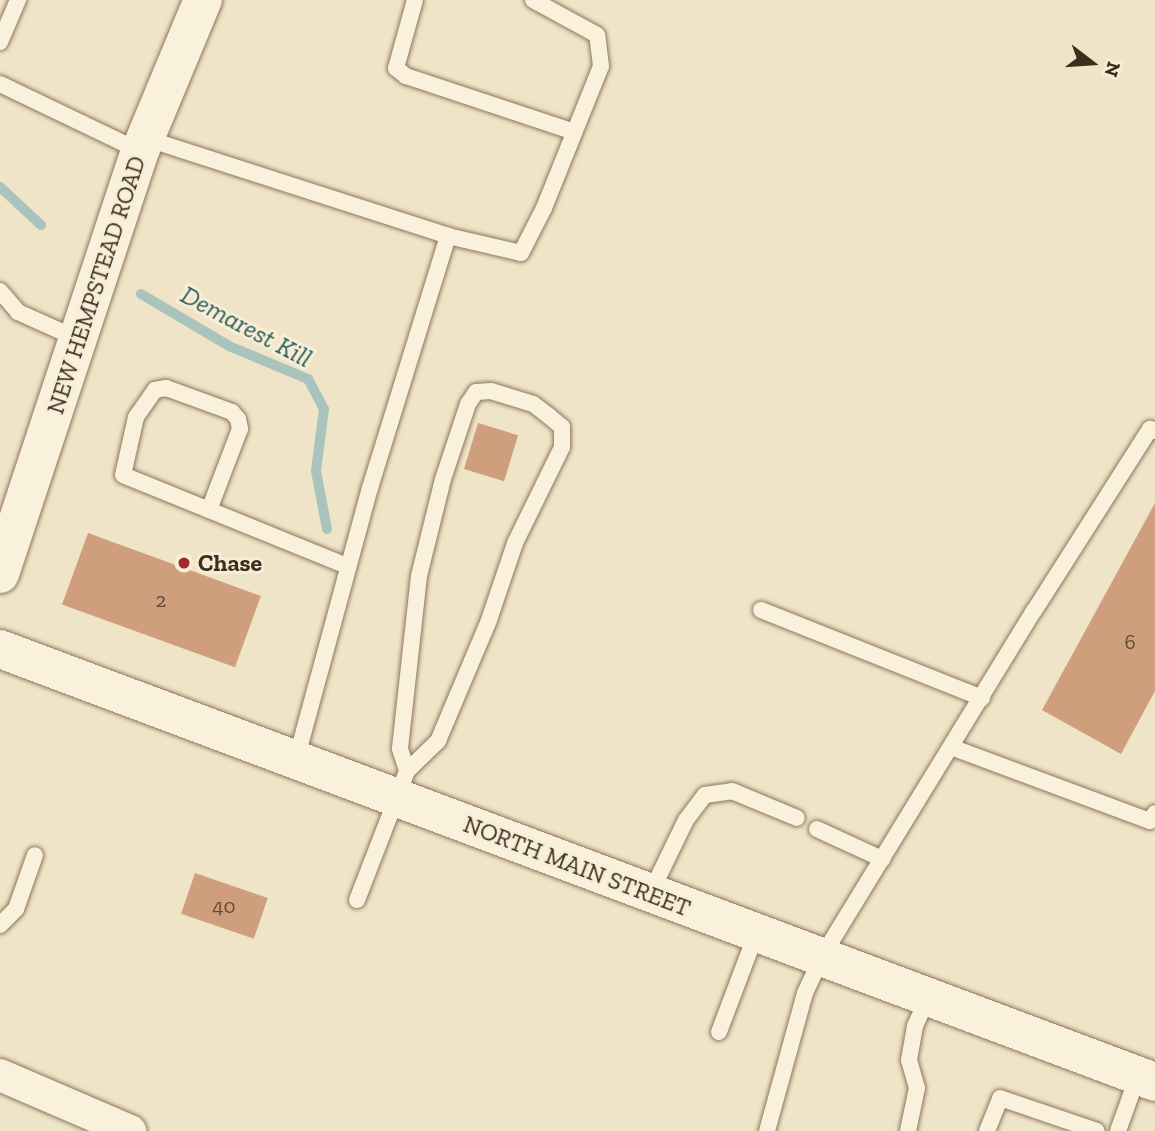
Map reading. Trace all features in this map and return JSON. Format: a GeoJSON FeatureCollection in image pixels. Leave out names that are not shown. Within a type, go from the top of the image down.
{"type":"FeatureCollection","features":[{"type":"Feature","properties":{"kind":"street","name":"NEW HEMPSTEAD ROAD"},"geometry":{"type":"LineString","coordinates":[[0,574],[143,145],[203,0]]}},
{"type":"Feature","properties":{"kind":"street","name":"NORTH MAIN STREET"},"geometry":{"type":"LineString","coordinates":[[0,649],[296,760],[401,784],[650,894],[1147,1078]]}},
{"type":"Feature","properties":{"kind":"street"},"geometry":{"type":"LineString","coordinates":[[0,1075],[130,1131]]}},
{"type":"Feature","properties":{"kind":"lane"},"geometry":{"type":"LineString","coordinates":[[0,42],[18,0]]}},
{"type":"Feature","properties":{"kind":"lane"},"geometry":{"type":"LineString","coordinates":[[415,0],[396,68],[406,76],[574,132]]}},
{"type":"Feature","properties":{"kind":"lane"},"geometry":{"type":"LineString","coordinates":[[0,84],[143,145],[448,236],[521,253],[544,208],[601,65],[597,35],[533,0]]}},
{"type":"Feature","properties":{"kind":"lane"},"geometry":{"type":"LineString","coordinates":[[296,760],[347,566],[448,236]]}},
{"type":"Feature","properties":{"kind":"lane"},"geometry":{"type":"LineString","coordinates":[[0,291],[18,313],[78,339]]}},
{"type":"Feature","properties":{"kind":"lane"},"geometry":{"type":"LineString","coordinates":[[209,510],[240,429],[232,412],[166,388],[155,390],[136,417],[123,475],[209,510],[347,566]]}},
{"type":"Feature","properties":{"kind":"lane"},"geometry":{"type":"LineString","coordinates":[[357,900],[401,784],[438,741],[489,620],[515,543],[562,447],[562,427],[550,416],[533,404],[491,391],[476,393],[468,404],[443,479],[419,576],[400,749],[401,784]]}},
{"type":"Feature","properties":{"kind":"lane"},"geometry":{"type":"LineString","coordinates":[[767,1131],[805,993],[821,958],[1150,429],[1155,431]]}},
{"type":"Feature","properties":{"kind":"lane"},"geometry":{"type":"LineString","coordinates":[[761,610],[982,698]]}},
{"type":"Feature","properties":{"kind":"lane"},"geometry":{"type":"LineString","coordinates":[[951,747],[1150,821],[1155,813]]}},
{"type":"Feature","properties":{"kind":"lane"},"geometry":{"type":"LineString","coordinates":[[650,894],[686,820],[705,795],[732,791],[797,818]]}},
{"type":"Feature","properties":{"kind":"lane"},"geometry":{"type":"LineString","coordinates":[[817,829],[882,859]]}},
{"type":"Feature","properties":{"kind":"lane"},"geometry":{"type":"LineString","coordinates":[[0,925],[16,909],[35,855]]}},
{"type":"Feature","properties":{"kind":"lane"},"geometry":{"type":"LineString","coordinates":[[719,1032],[756,934]]}},
{"type":"Feature","properties":{"kind":"lane"},"geometry":{"type":"LineString","coordinates":[[908,1131],[917,1088],[909,1060],[915,1026],[928,998]]}},
{"type":"Feature","properties":{"kind":"lane"},"geometry":{"type":"LineString","coordinates":[[1118,1131],[1147,1078]]}},
{"type":"Feature","properties":{"kind":"lane"},"geometry":{"type":"LineString","coordinates":[[987,1131],[1000,1098],[1097,1131]]}},
{"type":"Feature","properties":{"kind":"building"},"geometry":{"type":"Polygon","coordinates":[[[478,423],[518,435],[504,481],[464,469],[478,423]]]}},
{"type":"Feature","properties":{"kind":"building"},"geometry":{"type":"Polygon","coordinates":[[[1155,503],[1155,691],[1121,754],[1042,710],[1155,503]]]}},
{"type":"Feature","properties":{"kind":"building"},"geometry":{"type":"Polygon","coordinates":[[[88,533],[261,596],[235,667],[62,604],[88,533]]]}},
{"type":"Feature","properties":{"kind":"building"},"geometry":{"type":"Polygon","coordinates":[[[195,873],[268,898],[254,939],[181,914],[195,873]]]}},
{"type":"Feature","properties":{"kind":"waterway","name":"Demarest Kill"},"geometry":{"type":"LineString","coordinates":[[0,187],[41,225]]}},
{"type":"Feature","properties":{"kind":"waterway","name":"Demarest Kill"},"geometry":{"type":"LineString","coordinates":[[141,294],[229,346],[308,379],[324,409],[316,471],[327,529]]}},
{"type":"Feature","properties":{"kind":"place","name":"Chase"},"geometry":{"type":"Point","coordinates":[184,563]}}]}
